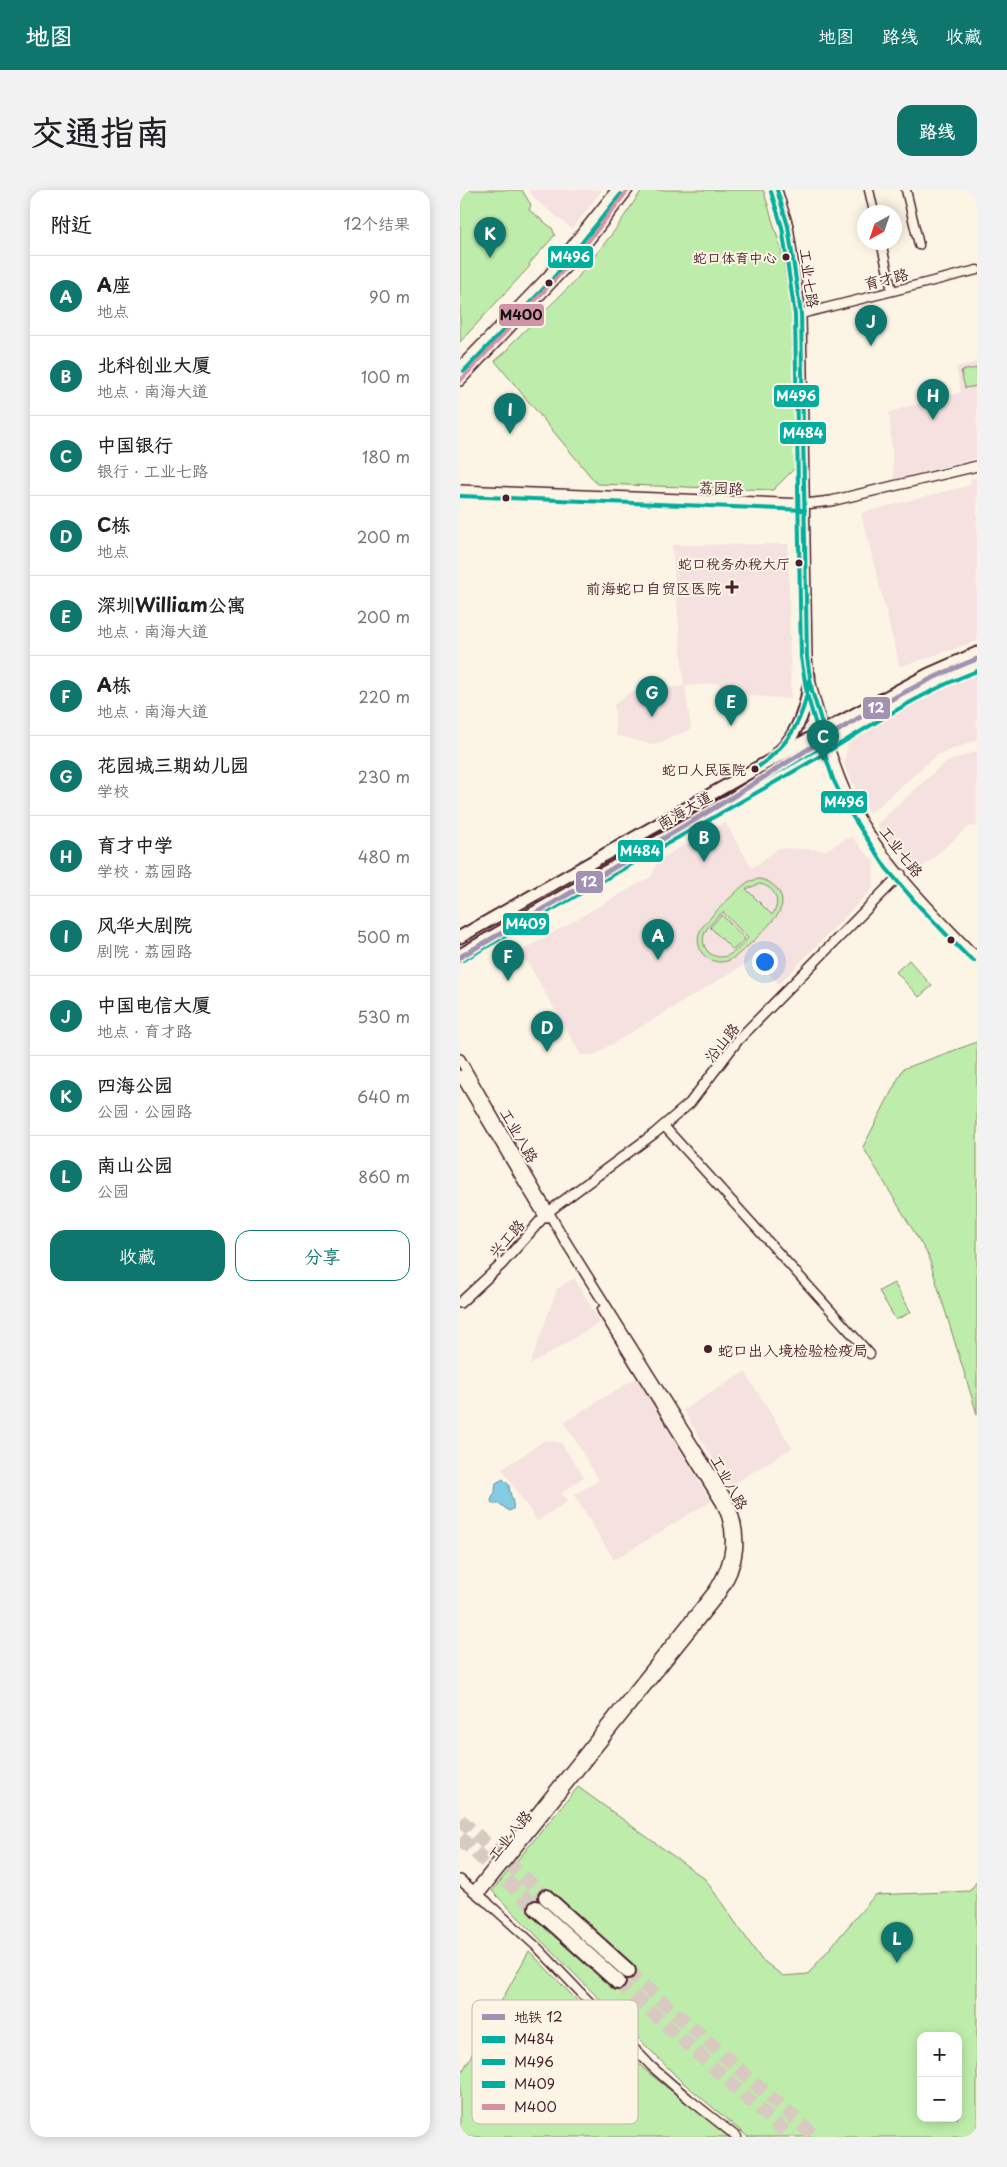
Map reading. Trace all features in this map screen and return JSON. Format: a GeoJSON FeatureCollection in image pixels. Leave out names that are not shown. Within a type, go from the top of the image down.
{"type":"FeatureCollection","features":[{"type":"Feature","properties":{"kind":"highway"},"geometry":{"type":"LineString","coordinates":[[546,1897],[628,1971]]}},
{"type":"Feature","properties":{"kind":"highway"},"geometry":{"type":"LineString","coordinates":[[536,1908],[618,1982]]}},
{"type":"Feature","properties":{"kind":"main road","name":"南海大道"},"geometry":{"type":"LineString","coordinates":[[461,935],[767,762],[929,674],[977,653]]}},
{"type":"Feature","properties":{"kind":"main road","name":"南海大道"},"geometry":{"type":"LineString","coordinates":[[460,955],[933,682],[977,664]]}},
{"type":"Feature","properties":{"kind":"main road"},"geometry":{"type":"LineString","coordinates":[[767,762],[781,749],[800,720],[808,692],[808,676]]}},
{"type":"Feature","properties":{"kind":"street"},"geometry":{"type":"LineString","coordinates":[[460,367],[547,277],[616,190]]}},
{"type":"Feature","properties":{"kind":"street"},"geometry":{"type":"LineString","coordinates":[[460,382],[577,256],[628,190]]}},
{"type":"Feature","properties":{"kind":"street","name":"工业七路"},"geometry":{"type":"LineString","coordinates":[[777,190],[788,226],[801,314],[808,676],[836,768],[852,805],[872,837],[901,874],[925,903],[974,953]]}},
{"type":"Feature","properties":{"kind":"street"},"geometry":{"type":"LineString","coordinates":[[869,190],[872,205]]}},
{"type":"Feature","properties":{"kind":"street"},"geometry":{"type":"LineString","coordinates":[[906,190],[919,245]]}},
{"type":"Feature","properties":{"kind":"street"},"geometry":{"type":"LineString","coordinates":[[883,250],[892,291]]}},
{"type":"Feature","properties":{"kind":"street","name":"育才路"},"geometry":{"type":"LineString","coordinates":[[801,314],[977,270]]}},
{"type":"Feature","properties":{"kind":"street","name":"荔园路"},"geometry":{"type":"LineString","coordinates":[[460,490],[805,504],[831,501],[977,466]]}},
{"type":"Feature","properties":{"kind":"street","name":"沿山路"},"geometry":{"type":"LineString","coordinates":[[546,1214],[664,1126],[690,1103],[738,1040],[901,874]]}},
{"type":"Feature","properties":{"kind":"street","name":"工业八路"},"geometry":{"type":"LineString","coordinates":[[460,1060],[546,1214]]}},
{"type":"Feature","properties":{"kind":"street","name":"工业八路"},"geometry":{"type":"LineString","coordinates":[[460,1075],[721,1503],[731,1528],[731,1550],[724,1572],[713,1591],[476,1893]]}},
{"type":"Feature","properties":{"kind":"street"},"geometry":{"type":"LineString","coordinates":[[664,1126],[870,1354]]}},
{"type":"Feature","properties":{"kind":"street","name":"兴工路"},"geometry":{"type":"LineString","coordinates":[[460,1303],[502,1264],[546,1214]]}},
{"type":"Feature","properties":{"kind":"street"},"geometry":{"type":"LineString","coordinates":[[460,1880],[538,1948],[588,2000]]}},
{"type":"Feature","properties":{"kind":"street"},"geometry":{"type":"LineString","coordinates":[[638,2052],[689,2099],[737,2137]]}},
{"type":"Feature","properties":{"kind":"shaded area"},"geometry":{"type":"Polygon","coordinates":[[[528,190],[602,190],[572,229],[536,200],[528,190]]]}},
{"type":"Feature","properties":{"kind":"shaded area"},"geometry":{"type":"Polygon","coordinates":[[[977,362],[977,458],[894,479],[889,412],[961,392],[956,367],[977,362]]]}},
{"type":"Feature","properties":{"kind":"shaded area"},"geometry":{"type":"Polygon","coordinates":[[[977,477],[977,641],[900,667],[861,513],[971,485],[970,479],[977,477]]]}},
{"type":"Feature","properties":{"kind":"shaded area","name":"前海蛇口自贸区医院"},"geometry":{"type":"Polygon","coordinates":[[[788,544],[791,699],[720,693],[720,683],[685,686],[691,729],[654,745],[616,735],[614,705],[630,692],[684,686],[672,545],[788,544]]]}},
{"type":"Feature","properties":{"kind":"shaded area"},"geometry":{"type":"Polygon","coordinates":[[[977,674],[977,740],[937,755],[869,814],[844,765],[848,742],[936,690],[977,674]]]}},
{"type":"Feature","properties":{"kind":"shaded area"},"geometry":{"type":"Polygon","coordinates":[[[977,751],[977,826],[968,827],[917,872],[876,825],[944,763],[977,751]]]}},
{"type":"Feature","properties":{"kind":"shaded area"},"geometry":{"type":"Polygon","coordinates":[[[725,822],[752,868],[779,848],[826,850],[851,836],[874,862],[873,888],[779,984],[754,959],[594,1055],[581,1055],[521,951],[652,876],[658,860],[725,822]]]}},
{"type":"Feature","properties":{"kind":"shaded area"},"geometry":{"type":"Polygon","coordinates":[[[574,1278],[600,1322],[530,1365],[557,1289],[574,1278]]]}},
{"type":"Feature","properties":{"kind":"shaded area"},"geometry":{"type":"Polygon","coordinates":[[[745,1372],[792,1448],[730,1486],[683,1410],[745,1372]]]}},
{"type":"Feature","properties":{"kind":"shaded area"},"geometry":{"type":"Polygon","coordinates":[[[636,1378],[711,1501],[614,1560],[574,1495],[599,1480],[564,1422],[636,1378]]]}},
{"type":"Feature","properties":{"kind":"shaded area"},"geometry":{"type":"Polygon","coordinates":[[[545,1440],[561,1443],[584,1477],[561,1493],[567,1502],[537,1521],[502,1469],[545,1440]]]}},
{"type":"Feature","properties":{"kind":"green space"},"geometry":{"type":"Polygon","coordinates":[[[460,190],[522,190],[531,205],[529,210],[552,228],[555,235],[529,264],[530,266],[460,342],[460,190]]]}},
{"type":"Feature","properties":{"kind":"green space","name":"蛇口体育中心"},"geometry":{"type":"Polygon","coordinates":[[[642,190],[763,190],[764,192],[781,249],[792,314],[795,468],[773,490],[597,484],[495,361],[575,281],[615,230],[642,190]]]}},
{"type":"Feature","properties":{"kind":"green space"},"geometry":{"type":"Polygon","coordinates":[[[977,368],[977,386],[965,388],[961,371],[977,368]]]}},
{"type":"Feature","properties":{"kind":"green space"},"geometry":{"type":"Polygon","coordinates":[[[759,879],[775,886],[781,895],[782,901],[779,912],[771,923],[744,950],[731,959],[719,962],[707,958],[702,953],[698,942],[700,931],[722,905],[744,885],[749,881],[759,879]],[[759,884],[746,889],[772,915],[776,905],[775,895],[765,885],[759,884]],[[723,912],[706,930],[703,941],[708,952],[719,957],[735,951],[748,938],[723,912]]]}},
{"type":"Feature","properties":{"kind":"green space"},"geometry":{"type":"Polygon","coordinates":[[[722,915],[745,939],[733,950],[710,927],[722,915]]]}},
{"type":"Feature","properties":{"kind":"green space"},"geometry":{"type":"Polygon","coordinates":[[[909,960],[932,986],[919,997],[896,972],[909,960]]]}},
{"type":"Feature","properties":{"kind":"green space"},"geometry":{"type":"Polygon","coordinates":[[[977,1042],[977,1414],[928,1255],[863,1147],[903,1069],[977,1042]]]}},
{"type":"Feature","properties":{"kind":"green space"},"geometry":{"type":"Polygon","coordinates":[[[894,1283],[911,1312],[896,1320],[879,1291],[894,1283]]]}},
{"type":"Feature","properties":{"kind":"green space"},"geometry":{"type":"Polygon","coordinates":[[[578,1787],[705,1879],[761,1959],[783,1976],[808,1974],[875,1895],[970,1891],[977,1881],[977,2137],[748,2137],[680,2080],[638,2038],[638,2000],[600,2000],[492,1891],[578,1787]],[[549,1889],[531,1910],[617,1989],[636,1967],[549,1889]]]}},
{"type":"Feature","properties":{"kind":"green space"},"geometry":{"type":"Polygon","coordinates":[[[529,1951],[577,2000],[502,2000],[529,1951]]]}},
{"type":"Feature","properties":{"kind":"green space"},"geometry":{"type":"Polygon","coordinates":[[[472,2054],[472,2124],[638,2124],[638,2063],[729,2137],[460,2137],[460,2076],[472,2054]]]}},
{"type":"Feature","properties":{"kind":"water"},"geometry":{"type":"Polygon","coordinates":[[[503,1479],[509,1485],[513,1504],[513,1509],[509,1511],[500,1504],[492,1504],[491,1500],[495,1492],[496,1483],[503,1479]]]}},
{"type":"Feature","properties":{"kind":"tunnel"},"geometry":{"type":"LineString","coordinates":[[460,1820],[546,1897]]}},
{"type":"Feature","properties":{"kind":"tunnel"},"geometry":{"type":"LineString","coordinates":[[460,1838],[536,1908]]}},
{"type":"Feature","properties":{"kind":"tunnel"},"geometry":{"type":"LineString","coordinates":[[628,1971],[816,2137]]}},
{"type":"Feature","properties":{"kind":"tunnel"},"geometry":{"type":"LineString","coordinates":[[618,1982],[791,2137]]}},
{"type":"Feature","properties":{"kind":"metro line","name":"12"},"geometry":{"type":"LineString","coordinates":[[460,957],[666,837],[882,704],[977,659]]}},
{"type":"Feature","properties":{"kind":"transit line","name":"M400"},"geometry":{"type":"LineString","coordinates":[[460,381],[577,256],[628,190]]}},
{"type":"Feature","properties":{"kind":"transit line","name":"M484"},"geometry":{"type":"LineString","coordinates":[[460,955],[828,743],[812,691],[807,657],[801,314],[788,226],[777,190]]}},
{"type":"Feature","properties":{"kind":"transit line","name":"M496"},"geometry":{"type":"LineString","coordinates":[[771,192],[782,227],[795,315],[801,657],[807,694],[833,779],[847,808],[886,868],[918,905],[974,961]]}},
{"type":"Feature","properties":{"kind":"transit line","name":"M496"},"geometry":{"type":"LineString","coordinates":[[464,371],[551,281],[621,194]]}},
{"type":"Feature","properties":{"kind":"transit line","name":"M496"},"geometry":{"type":"LineString","coordinates":[[460,496],[805,510]]}},
{"type":"Feature","properties":{"kind":"transit line","name":"M409"},"geometry":{"type":"LineString","coordinates":[[463,960],[798,769],[886,716],[930,692],[977,671]]}},
{"type":"Feature","properties":{"kind":"transit line","name":"M484"},"geometry":{"type":"LineString","coordinates":[[755,769],[777,751],[793,731],[804,707],[809,680]]}},
{"type":"Feature","properties":{"kind":"place","name":"蛇口体育中心"},"geometry":{"type":"Point","coordinates":[786,257]}},
{"type":"Feature","properties":{"kind":"place","name":"四海公园"},"geometry":{"type":"Point","coordinates":[490,258]}},
{"type":"Feature","properties":{"kind":"place","name":"中国电信大厦"},"geometry":{"type":"Point","coordinates":[871,346]}},
{"type":"Feature","properties":{"kind":"place","name":"育才中学"},"geometry":{"type":"Point","coordinates":[933,420]}},
{"type":"Feature","properties":{"kind":"place","name":"风华大剧院"},"geometry":{"type":"Point","coordinates":[510,434]}},
{"type":"Feature","properties":{"kind":"place","name":"蛇口税务办税大厅"},"geometry":{"type":"Point","coordinates":[799,563]}},
{"type":"Feature","properties":{"kind":"place","name":"前海蛇口自贸区医院"},"geometry":{"type":"Point","coordinates":[732,587]}},
{"type":"Feature","properties":{"kind":"place","name":"花园城三期幼儿园"},"geometry":{"type":"Point","coordinates":[652,717]}},
{"type":"Feature","properties":{"kind":"place","name":"深圳William公寓"},"geometry":{"type":"Point","coordinates":[731,726]}},
{"type":"Feature","properties":{"kind":"place","name":"中国银行"},"geometry":{"type":"Point","coordinates":[823,761]}},
{"type":"Feature","properties":{"kind":"place","name":"蛇口人民医院"},"geometry":{"type":"Point","coordinates":[755,769]}},
{"type":"Feature","properties":{"kind":"place","name":"北科创业大厦"},"geometry":{"type":"Point","coordinates":[704,862]}},
{"type":"Feature","properties":{"kind":"place","name":"A座"},"geometry":{"type":"Point","coordinates":[658,960]}},
{"type":"Feature","properties":{"kind":"place","name":"A栋"},"geometry":{"type":"Point","coordinates":[508,981]}},
{"type":"Feature","properties":{"kind":"place","name":"C栋"},"geometry":{"type":"Point","coordinates":[547,1052]}},
{"type":"Feature","properties":{"kind":"place","name":"蛇口出入境检验检疫局"},"geometry":{"type":"Point","coordinates":[708,1349]}},
{"type":"Feature","properties":{"kind":"place","name":"南山公园"},"geometry":{"type":"Point","coordinates":[897,1963]}}]}
